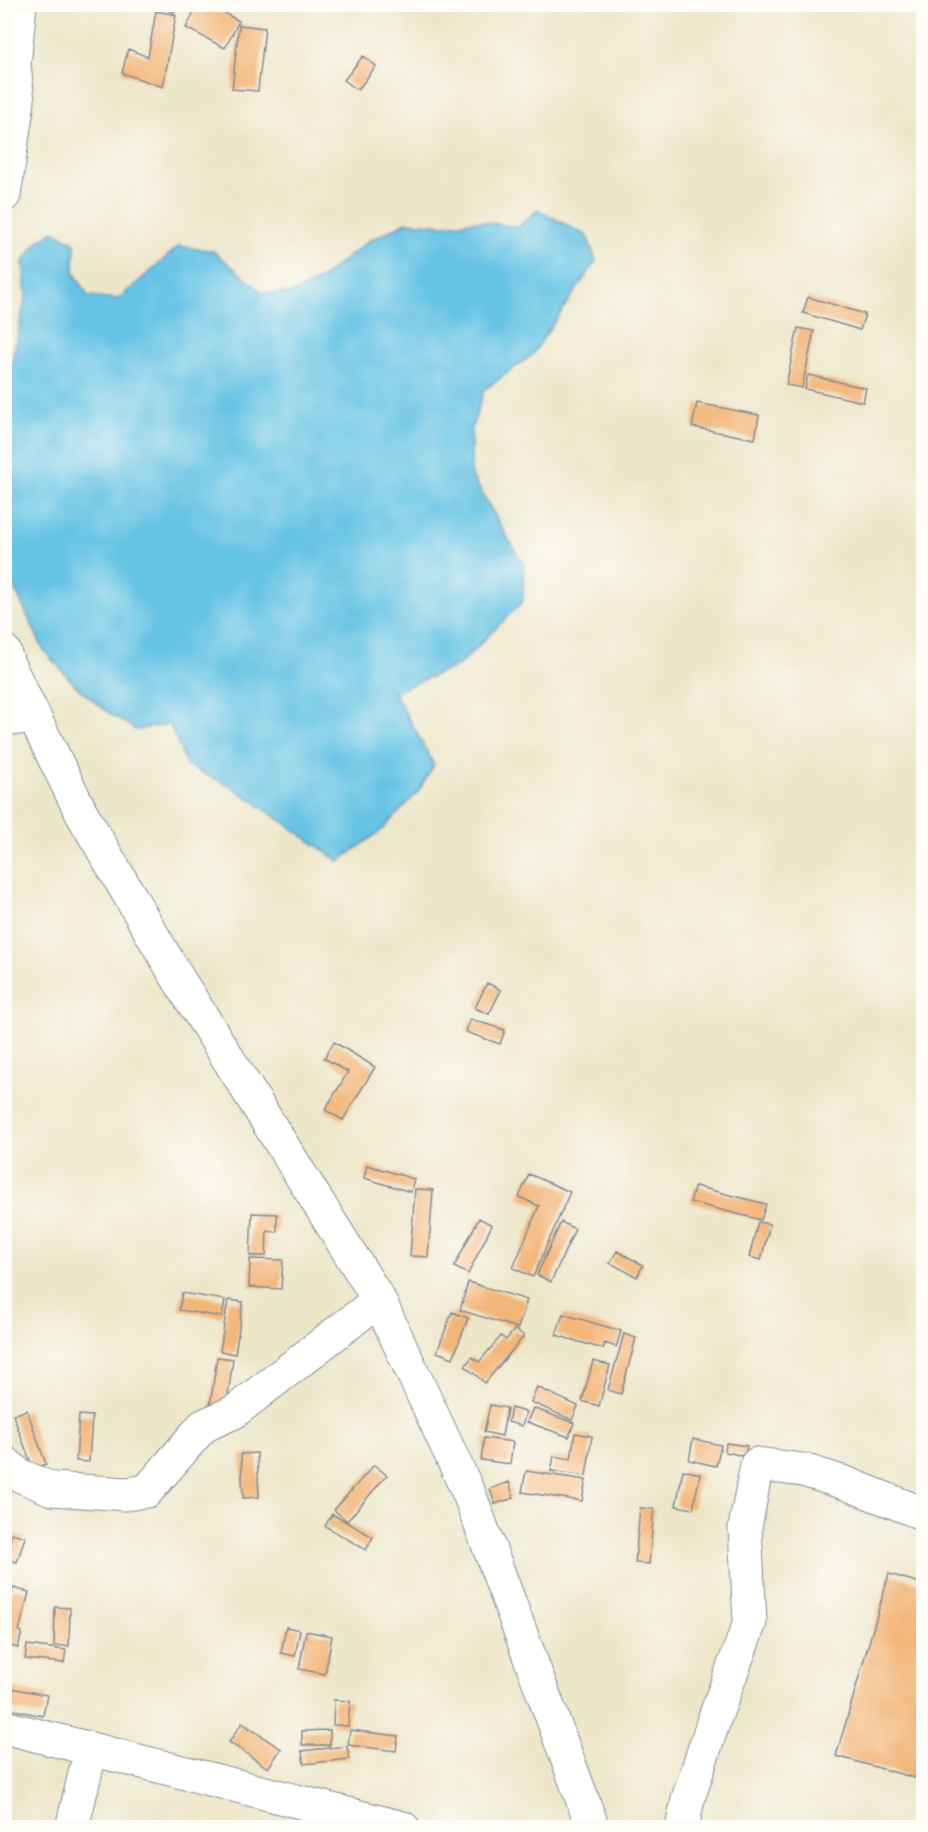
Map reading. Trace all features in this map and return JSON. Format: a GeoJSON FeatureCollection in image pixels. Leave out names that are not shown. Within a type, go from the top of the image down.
{"type":"FeatureCollection","features":[{"type":"Feature","properties":{"kind":"street"},"geometry":{"type":"LineString","coordinates":[[4,195],[11,102],[9,61],[20,4]]}},
{"type":"Feature","properties":{"kind":"street"},"geometry":{"type":"LineString","coordinates":[[4,651],[20,718],[81,812],[174,972],[379,1300],[470,1496],[593,1827]]}},
{"type":"Feature","properties":{"kind":"street"},"geometry":{"type":"LineString","coordinates":[[4,1462],[19,1475],[52,1490],[126,1494],[147,1491],[203,1426],[234,1412],[379,1300]]}},
{"type":"Feature","properties":{"kind":"street"},"geometry":{"type":"LineString","coordinates":[[682,1827],[688,1799],[715,1717],[750,1622],[745,1528],[757,1464],[803,1470],[845,1483],[924,1514]]}},
{"type":"Feature","properties":{"kind":"street"},"geometry":{"type":"LineString","coordinates":[[4,1727],[403,1827]]}},
{"type":"Feature","properties":{"kind":"street"},"geometry":{"type":"LineString","coordinates":[[72,1827],[91,1749]]}},
{"type":"Feature","properties":{"kind":"water"},"geometry":{"type":"Polygon","coordinates":[[[538,210],[587,236],[596,261],[532,355],[484,390],[471,431],[471,474],[524,566],[523,601],[459,665],[394,692],[434,765],[418,792],[382,830],[339,861],[233,787],[187,766],[170,724],[136,730],[110,714],[79,689],[44,651],[5,568],[5,394],[26,296],[23,262],[38,241],[54,231],[75,243],[74,272],[88,296],[119,299],[179,246],[213,251],[262,292],[291,294],[319,280],[367,242],[407,222],[444,225],[476,221],[518,227],[538,210]]]}},
{"type":"Feature","properties":{"kind":"building"},"geometry":{"type":"Polygon","coordinates":[[[154,4],[177,4],[174,13],[154,4]]]}},
{"type":"Feature","properties":{"kind":"building"},"geometry":{"type":"Polygon","coordinates":[[[198,4],[208,4],[239,21],[225,48],[186,28],[198,4]]]}},
{"type":"Feature","properties":{"kind":"building"},"geometry":{"type":"Polygon","coordinates":[[[156,11],[176,15],[163,87],[122,73],[128,49],[148,57],[156,11]]]}},
{"type":"Feature","properties":{"kind":"building"},"geometry":{"type":"Polygon","coordinates":[[[239,25],[265,28],[258,91],[232,89],[239,25]]]}},
{"type":"Feature","properties":{"kind":"building"},"geometry":{"type":"Polygon","coordinates":[[[363,56],[376,66],[358,90],[344,80],[363,56]]]}},
{"type":"Feature","properties":{"kind":"building"},"geometry":{"type":"Polygon","coordinates":[[[808,297],[865,314],[860,330],[803,313],[808,297]]]}},
{"type":"Feature","properties":{"kind":"building"},"geometry":{"type":"Polygon","coordinates":[[[798,328],[814,331],[802,388],[786,385],[798,328]]]}},
{"type":"Feature","properties":{"kind":"building"},"geometry":{"type":"Polygon","coordinates":[[[808,375],[866,388],[863,402],[805,389],[808,375]]]}},
{"type":"Feature","properties":{"kind":"building"},"geometry":{"type":"Polygon","coordinates":[[[697,403],[759,415],[755,439],[692,427],[697,403]]]}},
{"type":"Feature","properties":{"kind":"building"},"geometry":{"type":"Polygon","coordinates":[[[487,983],[501,990],[489,1014],[475,1008],[487,983]]]}},
{"type":"Feature","properties":{"kind":"building"},"geometry":{"type":"Polygon","coordinates":[[[470,1019],[505,1030],[500,1044],[466,1032],[470,1019]]]}},
{"type":"Feature","properties":{"kind":"building"},"geometry":{"type":"Polygon","coordinates":[[[334,1042],[375,1067],[343,1120],[325,1110],[348,1072],[324,1058],[334,1042]]]}},
{"type":"Feature","properties":{"kind":"building"},"geometry":{"type":"Polygon","coordinates":[[[367,1165],[414,1179],[411,1192],[364,1178],[367,1165]]]}},
{"type":"Feature","properties":{"kind":"building"},"geometry":{"type":"Polygon","coordinates":[[[529,1174],[570,1192],[533,1277],[513,1268],[539,1206],[519,1197],[529,1174]]]}},
{"type":"Feature","properties":{"kind":"building"},"geometry":{"type":"Polygon","coordinates":[[[695,1186],[766,1204],[761,1220],[690,1202],[695,1186]]]}},
{"type":"Feature","properties":{"kind":"building"},"geometry":{"type":"Polygon","coordinates":[[[415,1189],[433,1190],[428,1257],[410,1256],[415,1189]]]}},
{"type":"Feature","properties":{"kind":"building"},"geometry":{"type":"Polygon","coordinates":[[[252,1213],[277,1214],[277,1232],[267,1231],[266,1256],[250,1256],[252,1213]]]}},
{"type":"Feature","properties":{"kind":"building"},"geometry":{"type":"Polygon","coordinates":[[[479,1218],[492,1225],[468,1274],[454,1267],[479,1218]]]}},
{"type":"Feature","properties":{"kind":"building"},"geometry":{"type":"Polygon","coordinates":[[[561,1222],[575,1229],[551,1282],[537,1275],[561,1222]]]}},
{"type":"Feature","properties":{"kind":"building"},"geometry":{"type":"Polygon","coordinates":[[[758,1222],[770,1224],[761,1260],[749,1257],[758,1222]]]}},
{"type":"Feature","properties":{"kind":"building"},"geometry":{"type":"Polygon","coordinates":[[[617,1251],[643,1265],[637,1277],[610,1263],[617,1251]]]}},
{"type":"Feature","properties":{"kind":"building"},"geometry":{"type":"Polygon","coordinates":[[[250,1259],[283,1260],[281,1289],[249,1287],[250,1259]]]}},
{"type":"Feature","properties":{"kind":"building"},"geometry":{"type":"Polygon","coordinates":[[[468,1282],[527,1300],[518,1328],[460,1310],[468,1282]]]}},
{"type":"Feature","properties":{"kind":"building"},"geometry":{"type":"Polygon","coordinates":[[[182,1293],[225,1300],[222,1317],[179,1310],[182,1293]]]}},
{"type":"Feature","properties":{"kind":"building"},"geometry":{"type":"Polygon","coordinates":[[[228,1300],[243,1302],[235,1354],[220,1351],[228,1300]]]}},
{"type":"Feature","properties":{"kind":"building"},"geometry":{"type":"Polygon","coordinates":[[[452,1312],[468,1318],[453,1358],[437,1352],[452,1312]]]}},
{"type":"Feature","properties":{"kind":"building"},"geometry":{"type":"Polygon","coordinates":[[[563,1314],[621,1331],[616,1347],[605,1343],[603,1349],[556,1335],[563,1314]]]}},
{"type":"Feature","properties":{"kind":"building"},"geometry":{"type":"Polygon","coordinates":[[[515,1329],[524,1336],[485,1383],[465,1366],[472,1357],[479,1362],[501,1336],[506,1340],[515,1329]]]}},
{"type":"Feature","properties":{"kind":"building"},"geometry":{"type":"Polygon","coordinates":[[[624,1334],[636,1338],[621,1394],[608,1390],[624,1334]]]}},
{"type":"Feature","properties":{"kind":"building"},"geometry":{"type":"Polygon","coordinates":[[[217,1357],[233,1359],[225,1416],[209,1414],[217,1357]]]}},
{"type":"Feature","properties":{"kind":"building"},"geometry":{"type":"Polygon","coordinates":[[[593,1361],[610,1365],[599,1406],[582,1401],[593,1361]]]}},
{"type":"Feature","properties":{"kind":"building"},"geometry":{"type":"Polygon","coordinates":[[[537,1387],[578,1406],[572,1420],[531,1402],[537,1387]]]}},
{"type":"Feature","properties":{"kind":"building"},"geometry":{"type":"Polygon","coordinates":[[[490,1405],[507,1408],[502,1436],[484,1432],[490,1405]]]}},
{"type":"Feature","properties":{"kind":"building"},"geometry":{"type":"Polygon","coordinates":[[[511,1408],[526,1412],[522,1426],[508,1422],[511,1408]]]}},
{"type":"Feature","properties":{"kind":"building"},"geometry":{"type":"Polygon","coordinates":[[[533,1408],[574,1423],[569,1437],[527,1422],[533,1408]]]}},
{"type":"Feature","properties":{"kind":"building"},"geometry":{"type":"Polygon","coordinates":[[[27,1410],[46,1464],[33,1469],[13,1415],[27,1410]]]}},
{"type":"Feature","properties":{"kind":"building"},"geometry":{"type":"Polygon","coordinates":[[[79,1415],[92,1416],[89,1462],[76,1461],[79,1415]]]}},
{"type":"Feature","properties":{"kind":"building"},"geometry":{"type":"Polygon","coordinates":[[[575,1433],[592,1436],[586,1476],[551,1471],[554,1456],[571,1459],[575,1433]]]}},
{"type":"Feature","properties":{"kind":"building"},"geometry":{"type":"Polygon","coordinates":[[[484,1438],[513,1442],[510,1464],[481,1460],[484,1438]]]}},
{"type":"Feature","properties":{"kind":"building"},"geometry":{"type":"Polygon","coordinates":[[[693,1439],[721,1445],[716,1466],[689,1460],[693,1439]]]}},
{"type":"Feature","properties":{"kind":"building"},"geometry":{"type":"Polygon","coordinates":[[[726,1443],[747,1446],[745,1456],[725,1452],[726,1443]]]}},
{"type":"Feature","properties":{"kind":"building"},"geometry":{"type":"Polygon","coordinates":[[[257,1453],[259,1497],[243,1498],[241,1454],[257,1453]]]}},
{"type":"Feature","properties":{"kind":"building"},"geometry":{"type":"Polygon","coordinates":[[[374,1465],[387,1475],[347,1521],[334,1510],[374,1465]]]}},
{"type":"Feature","properties":{"kind":"building"},"geometry":{"type":"Polygon","coordinates":[[[683,1470],[700,1474],[693,1509],[676,1506],[683,1470]]]}},
{"type":"Feature","properties":{"kind":"building"},"geometry":{"type":"Polygon","coordinates":[[[526,1471],[586,1480],[582,1501],[522,1492],[526,1471]]]}},
{"type":"Feature","properties":{"kind":"building"},"geometry":{"type":"Polygon","coordinates":[[[509,1482],[514,1498],[495,1504],[490,1489],[509,1482]]]}},
{"type":"Feature","properties":{"kind":"building"},"geometry":{"type":"Polygon","coordinates":[[[640,1508],[654,1509],[649,1564],[635,1563],[640,1508]]]}},
{"type":"Feature","properties":{"kind":"building"},"geometry":{"type":"Polygon","coordinates":[[[332,1514],[373,1537],[366,1550],[325,1526],[332,1514]]]}},
{"type":"Feature","properties":{"kind":"building"},"geometry":{"type":"Polygon","coordinates":[[[12,1533],[25,1537],[17,1562],[5,1559],[12,1533]]]}},
{"type":"Feature","properties":{"kind":"building"},"geometry":{"type":"Polygon","coordinates":[[[889,1574],[924,1584],[924,1749],[915,1778],[836,1756],[889,1574]]]}},
{"type":"Feature","properties":{"kind":"building"},"geometry":{"type":"Polygon","coordinates":[[[13,1588],[29,1592],[19,1631],[22,1632],[18,1648],[4,1644],[4,1620],[13,1588]]]}},
{"type":"Feature","properties":{"kind":"building"},"geometry":{"type":"Polygon","coordinates":[[[55,1607],[70,1608],[69,1646],[54,1646],[55,1607]]]}},
{"type":"Feature","properties":{"kind":"building"},"geometry":{"type":"Polygon","coordinates":[[[286,1627],[300,1630],[295,1656],[281,1653],[286,1627]]]}},
{"type":"Feature","properties":{"kind":"building"},"geometry":{"type":"Polygon","coordinates":[[[306,1631],[332,1636],[325,1674],[299,1669],[306,1631]]]}},
{"type":"Feature","properties":{"kind":"building"},"geometry":{"type":"Polygon","coordinates":[[[27,1645],[66,1650],[64,1663],[25,1659],[27,1645]]]}},
{"type":"Feature","properties":{"kind":"building"},"geometry":{"type":"Polygon","coordinates":[[[6,1687],[47,1695],[43,1716],[4,1708],[6,1687]]]}},
{"type":"Feature","properties":{"kind":"building"},"geometry":{"type":"Polygon","coordinates":[[[334,1700],[350,1701],[348,1726],[333,1725],[334,1700]]]}},
{"type":"Feature","properties":{"kind":"building"},"geometry":{"type":"Polygon","coordinates":[[[242,1723],[281,1749],[268,1768],[229,1742],[242,1723]]]}},
{"type":"Feature","properties":{"kind":"building"},"geometry":{"type":"Polygon","coordinates":[[[330,1730],[330,1745],[302,1745],[302,1731],[330,1730]]]}},
{"type":"Feature","properties":{"kind":"building"},"geometry":{"type":"Polygon","coordinates":[[[350,1730],[398,1736],[396,1751],[348,1745],[350,1730]]]}},
{"type":"Feature","properties":{"kind":"building"},"geometry":{"type":"Polygon","coordinates":[[[347,1746],[349,1759],[304,1764],[302,1751],[347,1746]]]}}]}
